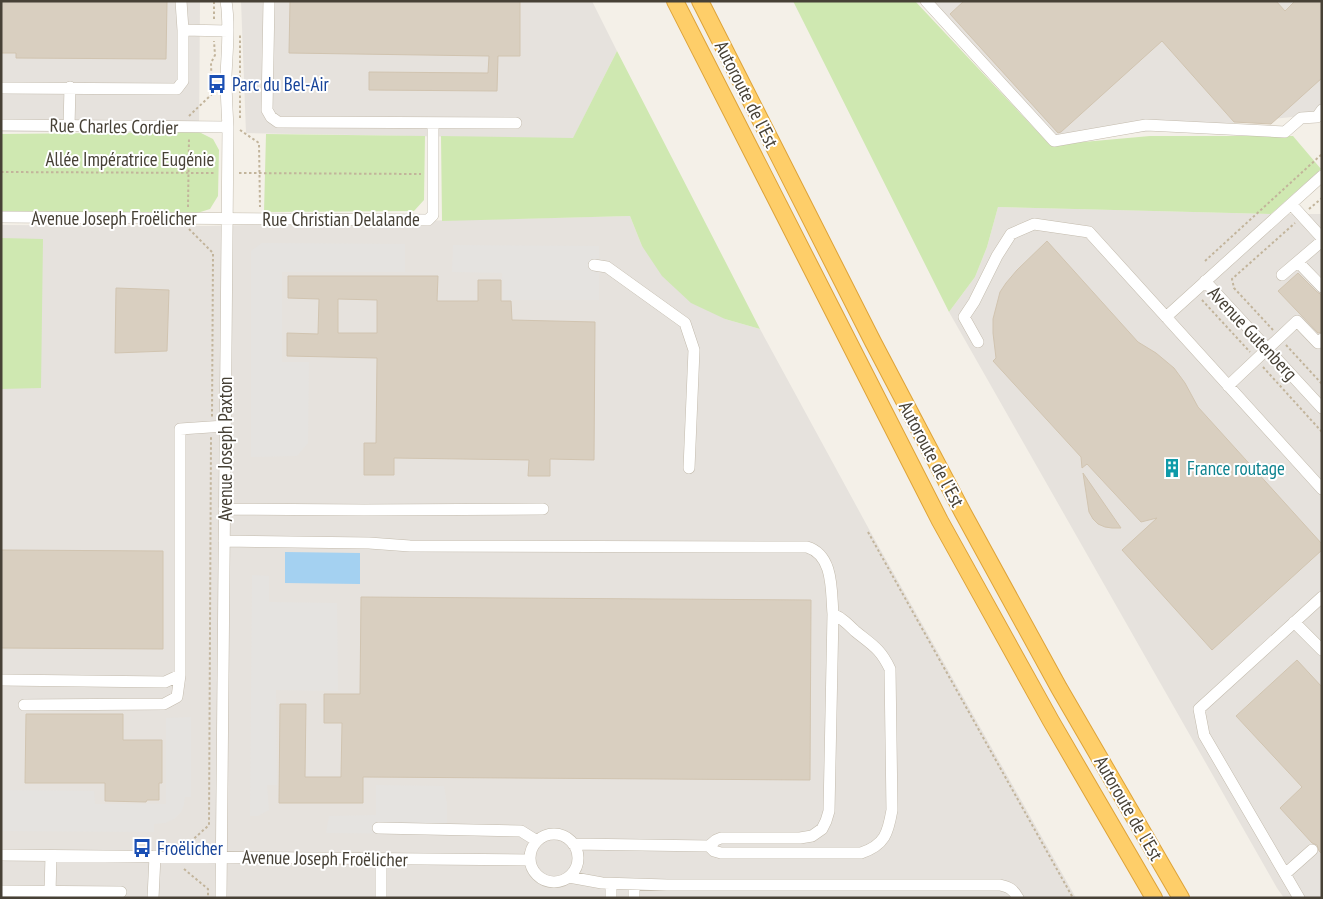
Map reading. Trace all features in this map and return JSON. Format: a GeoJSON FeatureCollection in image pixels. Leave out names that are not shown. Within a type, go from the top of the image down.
{"type":"FeatureCollection","features":[{"type":"Feature","properties":{"kind":"highway","name":"Autoroute de l’Est"},"geometry":{"type":"LineString","coordinates":[[675,1],[940,521],[1056,730],[1154,898]]}},
{"type":"Feature","properties":{"kind":"highway","name":"Autoroute de l’Est"},"geometry":{"type":"LineString","coordinates":[[700,1],[869,334],[963,513],[1059,688],[1181,898]]}},
{"type":"Feature","properties":{"kind":"street"},"geometry":{"type":"LineString","coordinates":[[1,88],[177,89],[183,81],[183,30],[180,1]]}},
{"type":"Feature","properties":{"kind":"street","name":"Avenue Joseph Paxton"},"geometry":{"type":"LineString","coordinates":[[222,898],[228,127],[226,76],[234,29],[228,14],[226,1]]}},
{"type":"Feature","properties":{"kind":"street"},"geometry":{"type":"LineString","coordinates":[[269,1],[267,110],[271,117],[278,122],[433,129],[516,123]]}},
{"type":"Feature","properties":{"kind":"street"},"geometry":{"type":"LineString","coordinates":[[926,1],[1054,142],[1146,125],[1286,132],[1301,118],[1320,117]]}},
{"type":"Feature","properties":{"kind":"street"},"geometry":{"type":"LineString","coordinates":[[183,30],[234,29]]}},
{"type":"Feature","properties":{"kind":"street"},"geometry":{"type":"LineString","coordinates":[[69,126],[70,87]]}},
{"type":"Feature","properties":{"kind":"street","name":"Rue Charles Cordier"},"geometry":{"type":"LineString","coordinates":[[1,125],[228,127]]}},
{"type":"Feature","properties":{"kind":"street","name":"Rue Christian Delalande"},"geometry":{"type":"LineString","coordinates":[[226,219],[428,220],[433,215],[433,129]]}},
{"type":"Feature","properties":{"kind":"street"},"geometry":{"type":"LineString","coordinates":[[1166,317],[1322,176]]}},
{"type":"Feature","properties":{"kind":"street"},"geometry":{"type":"LineString","coordinates":[[1282,275],[1322,239],[1291,204]]}},
{"type":"Feature","properties":{"kind":"street","name":"Avenue Joseph Froëlicher"},"geometry":{"type":"LineString","coordinates":[[1,217],[226,219]]}},
{"type":"Feature","properties":{"kind":"street"},"geometry":{"type":"LineString","coordinates":[[978,342],[964,317],[1011,234],[1034,224],[1089,232],[1322,489]]}},
{"type":"Feature","properties":{"kind":"street"},"geometry":{"type":"LineString","coordinates":[[1298,262],[1322,288]]}},
{"type":"Feature","properties":{"kind":"street"},"geometry":{"type":"LineString","coordinates":[[594,265],[607,267],[685,323],[694,350],[689,468]]}},
{"type":"Feature","properties":{"kind":"street","name":"Avenue Gutenberg"},"geometry":{"type":"LineString","coordinates":[[1205,281],[1322,407]]}},
{"type":"Feature","properties":{"kind":"street"},"geometry":{"type":"LineString","coordinates":[[1228,386],[1297,321],[1318,343],[1322,339]]}},
{"type":"Feature","properties":{"kind":"street"},"geometry":{"type":"LineString","coordinates":[[24,704],[164,704],[178,697],[180,675],[180,429],[225,426]]}},
{"type":"Feature","properties":{"kind":"street"},"geometry":{"type":"LineString","coordinates":[[224,509],[543,509]]}},
{"type":"Feature","properties":{"kind":"street"},"geometry":{"type":"LineString","coordinates":[[224,541],[369,543],[420,546],[807,547],[814,549],[822,556],[829,568],[833,614],[830,796],[829,810],[822,829],[812,836],[800,838],[721,838],[709,846],[573,844]]}},
{"type":"Feature","properties":{"kind":"street"},"geometry":{"type":"LineString","coordinates":[[1299,898],[1204,735],[1199,708],[1322,597]]}},
{"type":"Feature","properties":{"kind":"street"},"geometry":{"type":"LineString","coordinates":[[709,846],[714,851],[721,853],[861,853],[871,850],[879,844],[885,835],[890,823],[892,810],[890,669],[884,656],[873,644],[855,631],[846,621],[833,614]]}},
{"type":"Feature","properties":{"kind":"street"},"geometry":{"type":"LineString","coordinates":[[1294,622],[1322,650]]}},
{"type":"Feature","properties":{"kind":"street"},"geometry":{"type":"LineString","coordinates":[[1,680],[165,682],[180,675]]}},
{"type":"Feature","properties":{"kind":"street"},"geometry":{"type":"LineString","coordinates":[[378,828],[521,831],[537,841]]}},
{"type":"Feature","properties":{"kind":"street"},"geometry":{"type":"LineString","coordinates":[[551,834],[567,838],[573,844],[578,858],[574,872],[569,877],[555,883],[541,879],[535,874],[531,868],[530,853],[537,841],[551,834]]}},
{"type":"Feature","properties":{"kind":"street"},"geometry":{"type":"LineString","coordinates":[[1285,874],[1312,850]]}},
{"type":"Feature","properties":{"kind":"street","name":"Avenue Joseph Froëlicher"},"geometry":{"type":"LineString","coordinates":[[1,855],[530,860]]}},
{"type":"Feature","properties":{"kind":"street"},"geometry":{"type":"LineString","coordinates":[[50,892],[51,856]]}},
{"type":"Feature","properties":{"kind":"street"},"geometry":{"type":"LineString","coordinates":[[153,898],[156,856]]}},
{"type":"Feature","properties":{"kind":"street"},"geometry":{"type":"LineString","coordinates":[[381,859],[381,898]]}},
{"type":"Feature","properties":{"kind":"street"},"geometry":{"type":"LineString","coordinates":[[569,877],[602,884],[1000,885],[1009,887],[1018,898]]}},
{"type":"Feature","properties":{"kind":"street"},"geometry":{"type":"LineString","coordinates":[[611,884],[612,898]]}},
{"type":"Feature","properties":{"kind":"street"},"geometry":{"type":"LineString","coordinates":[[634,884],[634,898]]}},
{"type":"Feature","properties":{"kind":"street"},"geometry":{"type":"LineString","coordinates":[[1,891],[121,892]]}},
{"type":"Feature","properties":{"kind":"path"},"geometry":{"type":"LineString","coordinates":[[185,847],[209,825],[213,253],[189,230],[188,219],[190,116],[212,94],[211,64],[214,55],[214,1]]}},
{"type":"Feature","properties":{"kind":"path"},"geometry":{"type":"LineString","coordinates":[[234,29],[240,131],[259,144],[259,207],[262,219]]}},
{"type":"Feature","properties":{"kind":"path"},"geometry":{"type":"LineString","coordinates":[[1205,261],[1322,154]]}},
{"type":"Feature","properties":{"kind":"path","name":"Allée Impératrice Eugénie"},"geometry":{"type":"LineString","coordinates":[[1,172],[433,174]]}},
{"type":"Feature","properties":{"kind":"path"},"geometry":{"type":"LineString","coordinates":[[1322,198],[1232,279],[1234,288],[1322,384]]}},
{"type":"Feature","properties":{"kind":"path"},"geometry":{"type":"LineString","coordinates":[[868,532],[1073,898]]}},
{"type":"Feature","properties":{"kind":"path"},"geometry":{"type":"LineString","coordinates":[[184,863],[184,869],[208,889],[208,898]]}},
{"type":"Feature","properties":{"kind":"shaded area"},"geometry":{"type":"Polygon","coordinates":[[[1,1],[200,1],[199,132],[1,132],[1,1]]]}},
{"type":"Feature","properties":{"kind":"shaded area"},"geometry":{"type":"Polygon","coordinates":[[[241,1],[592,1],[617,51],[573,139],[246,133],[241,1]]]}},
{"type":"Feature","properties":{"kind":"shaded area"},"geometry":{"type":"Polygon","coordinates":[[[926,1],[1322,1],[1322,114],[1054,141],[926,1]]]}},
{"type":"Feature","properties":{"kind":"shaded area"},"geometry":{"type":"Polygon","coordinates":[[[998,207],[1322,214],[1322,898],[1284,898],[1277,888],[949,312],[975,277],[987,247],[998,207]]]}},
{"type":"Feature","properties":{"kind":"shaded area"},"geometry":{"type":"Polygon","coordinates":[[[630,216],[642,246],[725,319],[760,329],[870,531],[1076,898],[1,898],[1,225],[206,226],[630,216]]]}},
{"type":"Feature","properties":{"kind":"shaded area"},"geometry":{"type":"Polygon","coordinates":[[[262,243],[405,244],[405,272],[282,272],[282,362],[309,362],[308,443],[297,456],[251,457],[251,251],[262,243]]]}},
{"type":"Feature","properties":{"kind":"shaded area"},"geometry":{"type":"Polygon","coordinates":[[[453,245],[599,246],[599,300],[503,300],[502,273],[452,272],[453,245]]]}},
{"type":"Feature","properties":{"kind":"shaded area"},"geometry":{"type":"Polygon","coordinates":[[[252,575],[269,576],[269,602],[337,603],[338,691],[276,690],[277,785],[267,785],[269,810],[258,816],[250,816],[252,575]]]}},
{"type":"Feature","properties":{"kind":"shaded area"},"geometry":{"type":"Polygon","coordinates":[[[191,717],[191,797],[185,797],[181,812],[174,819],[165,823],[154,824],[154,832],[1,831],[1,790],[94,791],[95,804],[166,804],[166,718],[191,717]]]}},
{"type":"Feature","properties":{"kind":"shaded area"},"geometry":{"type":"Polygon","coordinates":[[[376,785],[444,786],[447,804],[447,834],[326,833],[329,816],[376,815],[376,785]]]}},
{"type":"Feature","properties":{"kind":"green space"},"geometry":{"type":"Polygon","coordinates":[[[793,1],[915,1],[1050,145],[1150,136],[1293,136],[1321,169],[1271,214],[998,207],[987,247],[975,277],[949,312],[793,1]]]}},
{"type":"Feature","properties":{"kind":"green space"},"geometry":{"type":"Polygon","coordinates":[[[617,51],[760,329],[725,319],[691,303],[662,276],[642,246],[630,216],[442,221],[441,136],[573,138],[617,51]]]}},
{"type":"Feature","properties":{"kind":"green space"},"geometry":{"type":"Polygon","coordinates":[[[199,132],[213,139],[219,150],[218,196],[210,209],[194,214],[1,212],[1,134],[199,132]]]}},
{"type":"Feature","properties":{"kind":"green space"},"geometry":{"type":"Polygon","coordinates":[[[266,134],[425,136],[424,200],[414,211],[264,212],[266,134]]]}},
{"type":"Feature","properties":{"kind":"green space"},"geometry":{"type":"Polygon","coordinates":[[[1,238],[43,239],[41,388],[1,389],[1,238]]]}},
{"type":"Feature","properties":{"kind":"water"},"geometry":{"type":"Polygon","coordinates":[[[285,552],[360,553],[360,584],[285,583],[285,552]]]}},
{"type":"Feature","properties":{"kind":"building"},"geometry":{"type":"Polygon","coordinates":[[[1,1],[167,1],[166,59],[16,58],[16,53],[1,53],[1,1]]]}},
{"type":"Feature","properties":{"kind":"building"},"geometry":{"type":"Polygon","coordinates":[[[290,1],[520,1],[520,56],[498,56],[497,91],[369,90],[369,72],[488,73],[489,56],[289,53],[290,1]]]}},
{"type":"Feature","properties":{"kind":"building"},"geometry":{"type":"Polygon","coordinates":[[[964,1],[1276,1],[1285,11],[1295,1],[1322,1],[1322,78],[1271,124],[1234,122],[1162,41],[1058,133],[950,14],[964,1]]]}},
{"type":"Feature","properties":{"kind":"building","name":"France routage"},"geometry":{"type":"Polygon","coordinates":[[[1047,241],[1138,342],[1156,353],[1174,368],[1185,383],[1198,407],[1322,544],[1322,550],[1212,650],[1122,550],[1157,518],[1141,522],[1087,464],[1082,468],[1081,457],[993,361],[996,358],[993,319],[1000,292],[1017,270],[1047,241]]]}},
{"type":"Feature","properties":{"kind":"building"},"geometry":{"type":"Polygon","coordinates":[[[1298,273],[1322,295],[1322,332],[1318,333],[1278,291],[1298,273]]]}},
{"type":"Feature","properties":{"kind":"building"},"geometry":{"type":"Polygon","coordinates":[[[288,276],[438,276],[437,301],[478,301],[478,280],[501,280],[501,301],[511,301],[512,320],[595,322],[594,460],[550,459],[550,476],[528,476],[529,460],[394,458],[394,475],[364,475],[364,443],[376,443],[377,358],[287,356],[287,333],[318,334],[319,299],[288,298],[288,276]],[[338,299],[338,333],[377,333],[377,300],[338,299]]]}},
{"type":"Feature","properties":{"kind":"building"},"geometry":{"type":"Polygon","coordinates":[[[116,288],[169,290],[167,351],[115,353],[116,288]]]}},
{"type":"Feature","properties":{"kind":"building"},"geometry":{"type":"Polygon","coordinates":[[[1083,473],[1121,528],[1105,527],[1093,519],[1089,512],[1083,473]]]}},
{"type":"Feature","properties":{"kind":"building"},"geometry":{"type":"Polygon","coordinates":[[[1,550],[163,551],[163,649],[1,648],[1,550]]]}},
{"type":"Feature","properties":{"kind":"building"},"geometry":{"type":"Polygon","coordinates":[[[361,597],[811,600],[810,780],[363,777],[363,803],[279,803],[280,704],[306,704],[305,777],[341,777],[342,723],[324,723],[324,694],[360,694],[361,597]]]}},
{"type":"Feature","properties":{"kind":"building"},"geometry":{"type":"Polygon","coordinates":[[[1297,660],[1322,687],[1322,854],[1317,845],[1312,843],[1280,808],[1302,787],[1236,716],[1297,660]]]}},
{"type":"Feature","properties":{"kind":"building"},"geometry":{"type":"Polygon","coordinates":[[[26,714],[123,714],[123,740],[162,740],[162,783],[159,783],[159,800],[147,800],[146,802],[105,801],[105,783],[25,783],[26,714]]]}},
{"type":"Feature","properties":{"kind":"place","name":"Parc du Bel-Air"},"geometry":{"type":"Point","coordinates":[217,84]}},
{"type":"Feature","properties":{"kind":"place","name":"France routage"},"geometry":{"type":"Point","coordinates":[1172,468]}},
{"type":"Feature","properties":{"kind":"place","name":"Froëlicher"},"geometry":{"type":"Point","coordinates":[142,848]}}]}
